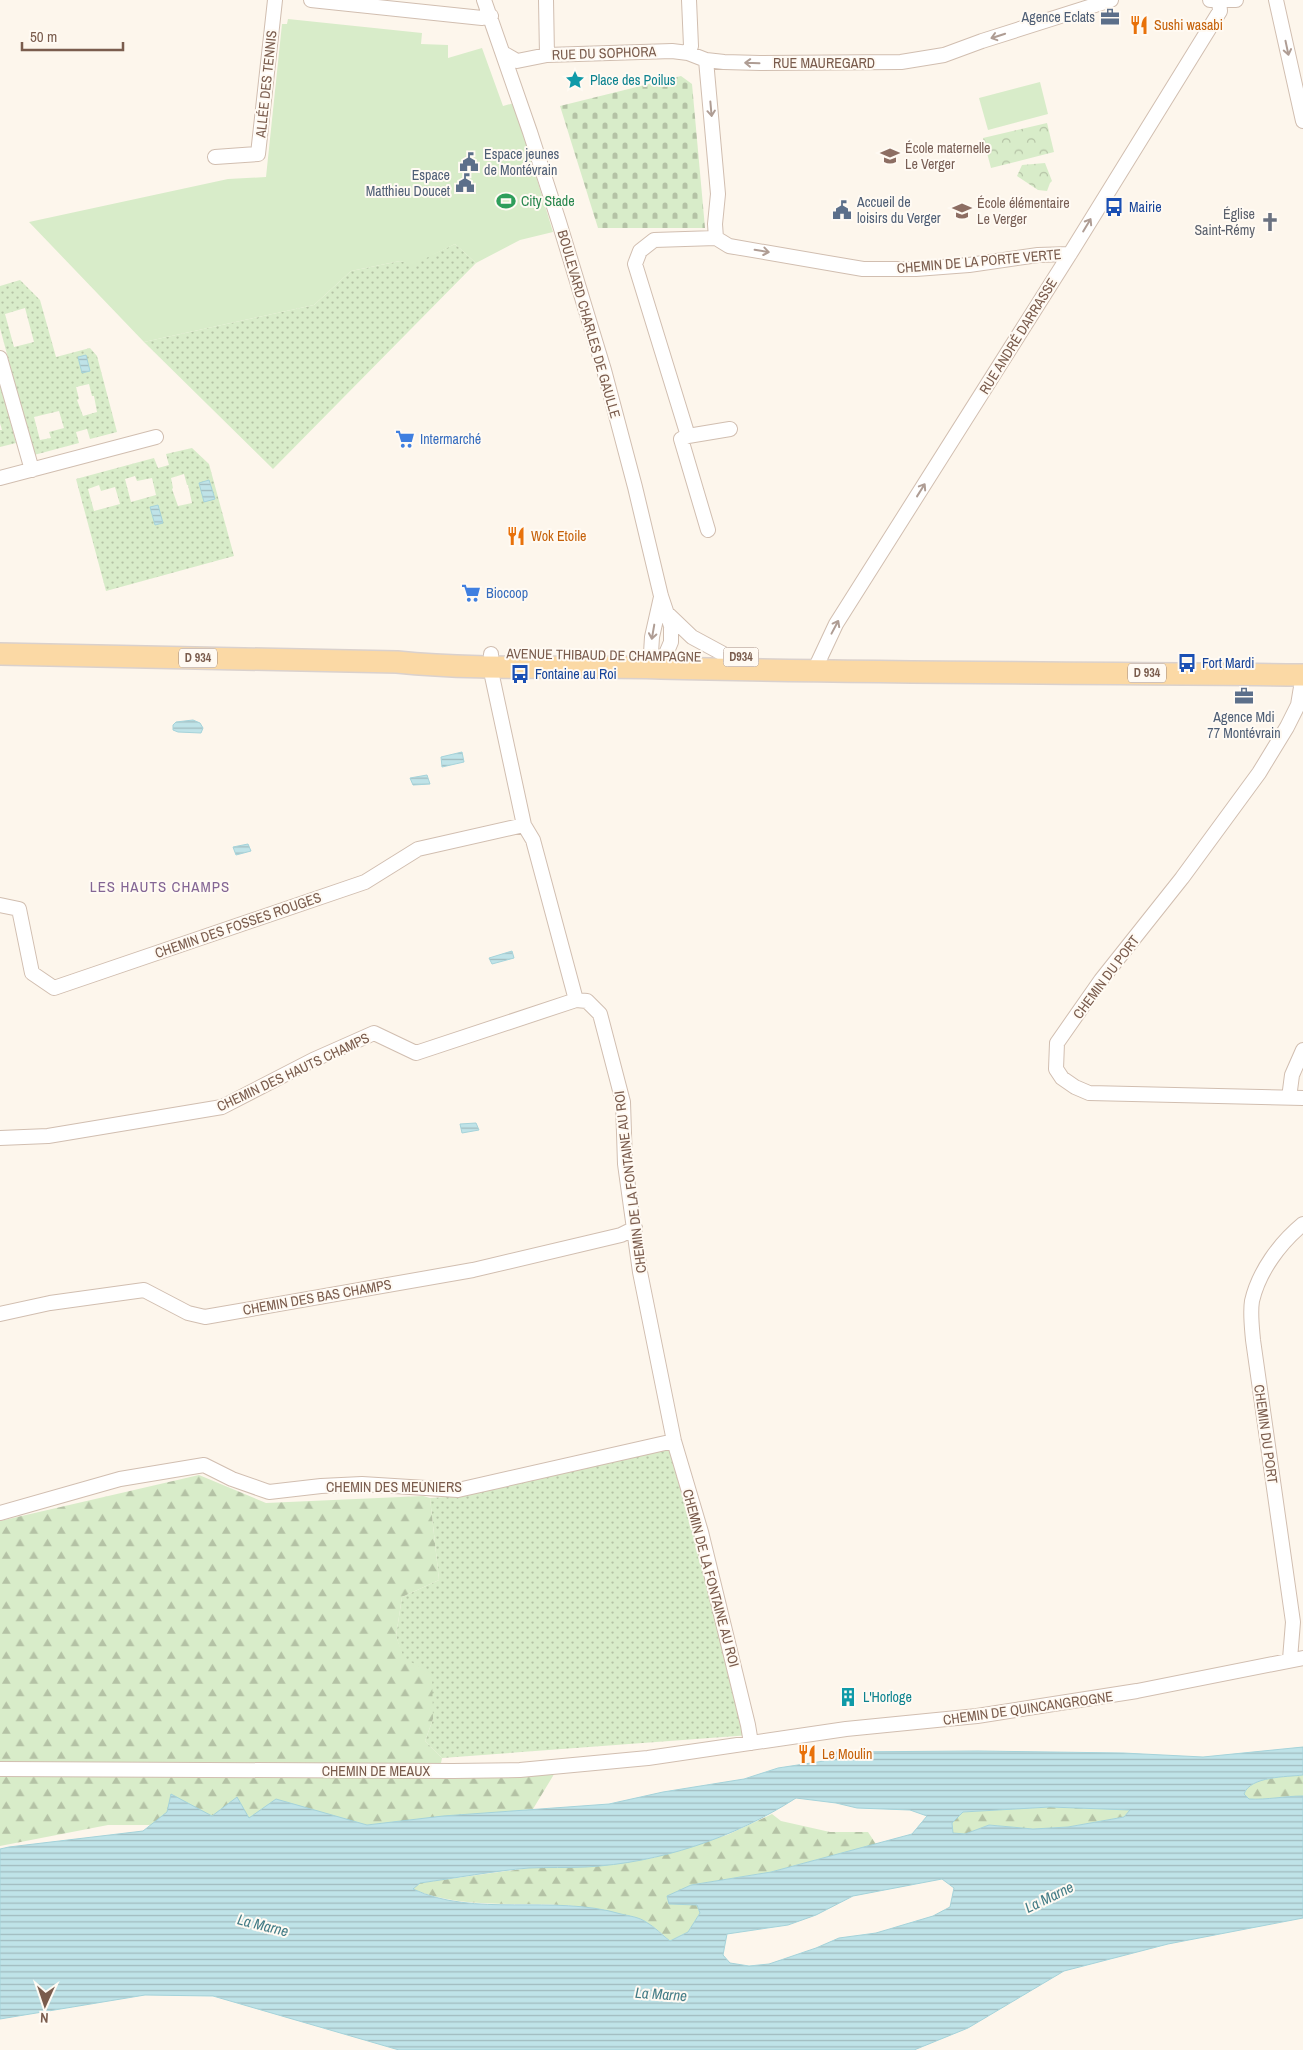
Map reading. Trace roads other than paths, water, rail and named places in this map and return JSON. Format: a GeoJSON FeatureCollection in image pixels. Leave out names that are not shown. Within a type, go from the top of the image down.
{"type":"FeatureCollection","features":[{"type":"Feature","properties":{"kind":"main road","name":"AVENUE THIBAUD DE CHAMPAGNE"},"geometry":{"type":"LineString","coordinates":[[0,654],[397,662],[460,667],[491,660],[730,657],[816,666]]}},
{"type":"Feature","properties":{"kind":"main road","name":"AVENUE THIBAUD DE CHAMPAGNE"},"geometry":{"type":"LineString","coordinates":[[659,658],[934,673],[1303,675]]}},
{"type":"Feature","properties":{"kind":"street","name":"ALLÉE DES TENNIS"},"geometry":{"type":"LineString","coordinates":[[215,157],[258,154],[275,0]]}},
{"type":"Feature","properties":{"kind":"street"},"geometry":{"type":"LineString","coordinates":[[310,0],[360,3],[482,18],[491,16]]}},
{"type":"Feature","properties":{"kind":"street","name":"BOULEVARD CHARLES DE GAULLE"},"geometry":{"type":"LineString","coordinates":[[484,0],[491,16],[559,222],[604,370],[661,596],[672,626],[671,642],[659,658]]}},
{"type":"Feature","properties":{"kind":"street"},"geometry":{"type":"LineString","coordinates":[[546,0],[547,55]]}},
{"type":"Feature","properties":{"kind":"street"},"geometry":{"type":"LineString","coordinates":[[688,53],[690,46],[689,0]]}},
{"type":"Feature","properties":{"kind":"street","name":"RUE MAUREGARD"},"geometry":{"type":"LineString","coordinates":[[706,60],[760,63],[882,63],[936,58],[1111,0]]}},
{"type":"Feature","properties":{"kind":"street"},"geometry":{"type":"LineString","coordinates":[[1216,0],[1236,0]]}},
{"type":"Feature","properties":{"kind":"street","name":"RUE ANDRÉ DARRASSE"},"geometry":{"type":"LineString","coordinates":[[816,666],[836,624],[1070,254],[1220,11],[1216,0]]}},
{"type":"Feature","properties":{"kind":"street"},"geometry":{"type":"LineString","coordinates":[[1276,0],[1303,122]]}},
{"type":"Feature","properties":{"kind":"street","name":"RUE DU SOPHORA"},"geometry":{"type":"LineString","coordinates":[[503,53],[517,61],[547,55],[672,51],[688,53],[706,60]]}},
{"type":"Feature","properties":{"kind":"street"},"geometry":{"type":"LineString","coordinates":[[706,60],[718,194],[715,224],[716,238]]}},
{"type":"Feature","properties":{"kind":"street","name":"CHEMIN DE LA PORTE VERTE"},"geometry":{"type":"LineString","coordinates":[[708,530],[681,439],[688,436],[635,264],[640,251],[654,240],[716,238],[729,246],[863,269],[969,265],[1038,255],[1070,254]]}},
{"type":"Feature","properties":{"kind":"street"},"geometry":{"type":"LineString","coordinates":[[0,358],[32,470]]}},
{"type":"Feature","properties":{"kind":"street"},"geometry":{"type":"LineString","coordinates":[[688,436],[730,429]]}},
{"type":"Feature","properties":{"kind":"street"},"geometry":{"type":"LineString","coordinates":[[0,478],[156,437]]}},
{"type":"Feature","properties":{"kind":"street","name":"BOULEVARD CHARLES DE GAULLE"},"geometry":{"type":"LineString","coordinates":[[659,658],[652,637],[661,596]]}},
{"type":"Feature","properties":{"kind":"street","name":"BOULEVARD CHARLES DE GAULLE"},"geometry":{"type":"LineString","coordinates":[[668,614],[692,637],[730,657]]}},
{"type":"Feature","properties":{"kind":"street"},"geometry":{"type":"LineString","coordinates":[[491,660],[524,825],[533,840],[576,1000]]}},
{"type":"Feature","properties":{"kind":"street","name":"CHEMIN DU PORT"},"geometry":{"type":"LineString","coordinates":[[1296,1098],[1089,1093],[1075,1088],[1062,1078],[1056,1068],[1057,1042],[1101,980],[1182,878],[1259,773],[1287,727],[1298,704],[1303,675]]}},
{"type":"Feature","properties":{"kind":"street","name":"CHEMIN DES FOSSES ROUGES"},"geometry":{"type":"LineString","coordinates":[[0,905],[19,909],[32,973],[54,988],[365,882],[418,849],[524,825]]}},
{"type":"Feature","properties":{"kind":"street","name":"CHEMIN DES HAUTS CHAMPS"},"geometry":{"type":"LineString","coordinates":[[0,1138],[48,1136],[202,1112],[222,1107],[313,1060],[374,1033],[416,1053],[576,1000]]}},
{"type":"Feature","properties":{"kind":"street","name":"CHEMIN DE LA FONTAINE AU ROI"},"geometry":{"type":"LineString","coordinates":[[576,1000],[587,1001],[600,1014],[611,1051],[623,1102],[625,1164],[640,1272],[674,1441],[701,1532],[751,1743]]}},
{"type":"Feature","properties":{"kind":"street"},"geometry":{"type":"LineString","coordinates":[[1296,1098],[1292,1075],[1303,1050]]}},
{"type":"Feature","properties":{"kind":"street","name":"CHEMIN DU PORT"},"geometry":{"type":"LineString","coordinates":[[1296,1659],[1293,1622],[1253,1340],[1252,1302],[1262,1273],[1281,1245],[1303,1224]]}},
{"type":"Feature","properties":{"kind":"street","name":"CHEMIN DES BAS CHAMPS"},"geometry":{"type":"LineString","coordinates":[[0,1314],[50,1303],[144,1290],[188,1313],[206,1317],[473,1270],[621,1235],[635,1228]]}},
{"type":"Feature","properties":{"kind":"street","name":"CHEMIN DES MEUNIERS"},"geometry":{"type":"LineString","coordinates":[[0,1512],[120,1479],[204,1465],[269,1492],[362,1484],[458,1490],[674,1441]]}},
{"type":"Feature","properties":{"kind":"street","name":"CHEMIN DE QUINCANGROGNE"},"geometry":{"type":"LineString","coordinates":[[751,1743],[846,1729],[977,1716],[1137,1691],[1296,1659]]}},
{"type":"Feature","properties":{"kind":"street","name":"CHEMIN DE MEAUX"},"geometry":{"type":"LineString","coordinates":[[0,1769],[520,1770],[648,1758],[751,1743]]}},
{"type":"Feature","properties":{"kind":"water"},"geometry":{"type":"Polygon","coordinates":[[[86,355],[90,371],[82,373],[78,357],[86,355]]]}},
{"type":"Feature","properties":{"kind":"water"},"geometry":{"type":"Polygon","coordinates":[[[209,480],[215,499],[204,502],[199,483],[209,480]]]}},
{"type":"Feature","properties":{"kind":"water"},"geometry":{"type":"Polygon","coordinates":[[[158,505],[163,523],[155,525],[150,507],[158,505]]]}},
{"type":"Feature","properties":{"kind":"water"},"geometry":{"type":"Polygon","coordinates":[[[193,720],[200,723],[203,728],[201,733],[173,730],[173,725],[176,722],[193,720]]]}},
{"type":"Feature","properties":{"kind":"water"},"geometry":{"type":"Polygon","coordinates":[[[462,752],[464,762],[442,767],[441,757],[462,752]]]}},
{"type":"Feature","properties":{"kind":"water"},"geometry":{"type":"Polygon","coordinates":[[[427,775],[430,784],[413,785],[410,778],[427,775]]]}},
{"type":"Feature","properties":{"kind":"water"},"geometry":{"type":"Polygon","coordinates":[[[248,844],[251,851],[236,855],[233,847],[248,844]]]}},
{"type":"Feature","properties":{"kind":"water"},"geometry":{"type":"Polygon","coordinates":[[[512,951],[514,958],[492,964],[489,958],[512,951]]]}},
{"type":"Feature","properties":{"kind":"water"},"geometry":{"type":"Polygon","coordinates":[[[476,1123],[479,1130],[462,1133],[460,1124],[476,1123]]]}},
{"type":"Feature","properties":{"kind":"water","name":"La Marne"},"geometry":{"type":"Polygon","coordinates":[[[1303,1747],[1303,1775],[1270,1778],[1254,1784],[1244,1794],[1249,1799],[1303,1796],[1303,1918],[1168,1944],[1064,1971],[968,2028],[914,2050],[399,2050],[213,1996],[145,1995],[0,2019],[0,1849],[143,1831],[167,1812],[171,1794],[212,1816],[237,1797],[249,1818],[276,1799],[367,1825],[443,1816],[609,1804],[663,1792],[744,1779],[778,1768],[824,1761],[834,1752],[978,1751],[1123,1753],[1203,1757],[1303,1747]],[[796,1798],[747,1825],[695,1846],[641,1860],[613,1865],[529,1868],[502,1871],[420,1883],[413,1889],[437,1898],[462,1902],[595,1908],[640,1919],[670,1941],[688,1932],[700,1913],[697,1905],[669,1904],[667,1896],[691,1885],[771,1872],[912,1834],[927,1816],[910,1810],[857,1808],[836,1803],[796,1798]],[[1050,1807],[963,1812],[952,1823],[953,1833],[965,1834],[989,1825],[1033,1829],[1068,1827],[1124,1817],[1130,1810],[1050,1807]],[[942,1879],[853,1896],[816,1915],[788,1925],[727,1934],[723,1955],[730,1963],[749,1966],[769,1964],[839,1938],[876,1933],[933,1916],[950,1907],[954,1888],[942,1879]]]}},
{"type":"Feature","properties":{"kind":"place","name":"Agence Eclats"},"geometry":{"type":"Point","coordinates":[1110,17]}},
{"type":"Feature","properties":{"kind":"place","name":"Sushi wasabi"},"geometry":{"type":"Point","coordinates":[1139,25]}},
{"type":"Feature","properties":{"kind":"place","name":"Place des Poilus"},"geometry":{"type":"Point","coordinates":[575,80]}},
{"type":"Feature","properties":{"kind":"place","name":"École maternelle Le Verger"},"geometry":{"type":"Point","coordinates":[890,156]}},
{"type":"Feature","properties":{"kind":"place","name":"Espace jeunes de Montévrain"},"geometry":{"type":"Point","coordinates":[469,162]}},
{"type":"Feature","properties":{"kind":"place","name":"Espace Matthieu Doucet"},"geometry":{"type":"Point","coordinates":[465,183]}},
{"type":"Feature","properties":{"kind":"place","name":"City Stade"},"geometry":{"type":"Point","coordinates":[506,201]}},
{"type":"Feature","properties":{"kind":"place","name":"Mairie"},"geometry":{"type":"Point","coordinates":[1114,207]}},
{"type":"Feature","properties":{"kind":"place","name":"Accueil de loisirs du Verger"},"geometry":{"type":"Point","coordinates":[842,210]}},
{"type":"Feature","properties":{"kind":"place","name":"École élémentaire Le Verger"},"geometry":{"type":"Point","coordinates":[962,211]}},
{"type":"Feature","properties":{"kind":"place","name":"Église Saint-Rémy"},"geometry":{"type":"Point","coordinates":[1270,222]}},
{"type":"Feature","properties":{"kind":"place","name":"Intermarché"},"geometry":{"type":"Point","coordinates":[405,439]}},
{"type":"Feature","properties":{"kind":"place","name":"Wok Etoile"},"geometry":{"type":"Point","coordinates":[516,536]}},
{"type":"Feature","properties":{"kind":"place","name":"Biocoop"},"geometry":{"type":"Point","coordinates":[471,593]}},
{"type":"Feature","properties":{"kind":"place","name":"Fort Mardi"},"geometry":{"type":"Point","coordinates":[1187,663]}},
{"type":"Feature","properties":{"kind":"place","name":"Fontaine au Roi"},"geometry":{"type":"Point","coordinates":[520,674]}},
{"type":"Feature","properties":{"kind":"place","name":"Agence Mdi 77 Montévrain"},"geometry":{"type":"Point","coordinates":[1244,696]}},
{"type":"Feature","properties":{"kind":"place","name":"L'Horloge"},"geometry":{"type":"Point","coordinates":[848,1697]}},
{"type":"Feature","properties":{"kind":"place","name":"Le Moulin"},"geometry":{"type":"Point","coordinates":[807,1754]}},
{"type":"Feature","properties":{"kind":"district","name":"LES HAUTS CHAMPS"},"geometry":{"type":"Point","coordinates":[160,886]}}]}
